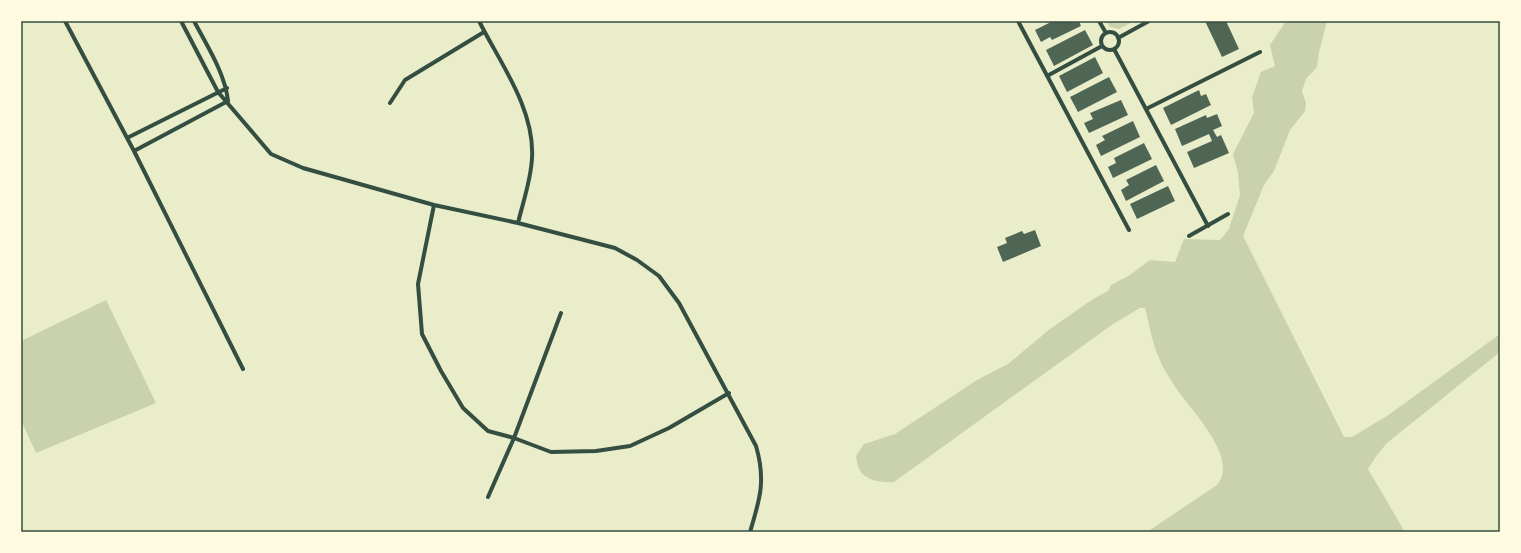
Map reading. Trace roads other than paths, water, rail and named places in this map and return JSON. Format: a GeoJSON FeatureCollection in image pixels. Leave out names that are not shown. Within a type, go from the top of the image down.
{"type":"FeatureCollection","features":[{"type":"Feature","properties":{"kind":"street"},"geometry":{"type":"LineString","coordinates":[[65,21],[134,151],[243,369]]}},
{"type":"Feature","properties":{"kind":"street"},"geometry":{"type":"LineString","coordinates":[[181,21],[218,92],[228,102],[248,129],[271,154],[303,168],[434,204],[615,248],[637,260],[659,276],[679,303],[729,393],[756,446],[762,471],[762,485],[750,532]]}},
{"type":"Feature","properties":{"kind":"street"},"geometry":{"type":"LineString","coordinates":[[194,21],[217,64],[227,88],[228,102]]}},
{"type":"Feature","properties":{"kind":"street"},"geometry":{"type":"LineString","coordinates":[[479,21],[520,99],[529,125],[532,141],[531,171],[518,224]]}},
{"type":"Feature","properties":{"kind":"street"},"geometry":{"type":"LineString","coordinates":[[1018,21],[1129,230]]}},
{"type":"Feature","properties":{"kind":"street"},"geometry":{"type":"LineString","coordinates":[[1100,21],[1106,33]]}},
{"type":"Feature","properties":{"kind":"street"},"geometry":{"type":"LineString","coordinates":[[1118,38],[1150,21]]}},
{"type":"Feature","properties":{"kind":"street"},"geometry":{"type":"LineString","coordinates":[[390,103],[405,80],[484,32]]}},
{"type":"Feature","properties":{"kind":"street"},"geometry":{"type":"LineString","coordinates":[[1113,32],[1118,38],[1118,46],[1114,49],[1107,50],[1102,46],[1101,38],[1106,33],[1113,32]]}},
{"type":"Feature","properties":{"kind":"street"},"geometry":{"type":"LineString","coordinates":[[1047,76],[1102,46]]}},
{"type":"Feature","properties":{"kind":"street"},"geometry":{"type":"LineString","coordinates":[[1114,49],[1208,226]]}},
{"type":"Feature","properties":{"kind":"street"},"geometry":{"type":"LineString","coordinates":[[1146,109],[1260,52]]}},
{"type":"Feature","properties":{"kind":"street"},"geometry":{"type":"LineString","coordinates":[[127,138],[227,88]]}},
{"type":"Feature","properties":{"kind":"street"},"geometry":{"type":"LineString","coordinates":[[134,151],[228,102]]}},
{"type":"Feature","properties":{"kind":"street"},"geometry":{"type":"LineString","coordinates":[[434,204],[418,284],[422,334],[441,371],[463,408],[488,430],[551,452],[596,451],[630,446],[669,428],[729,393]]}},
{"type":"Feature","properties":{"kind":"street"},"geometry":{"type":"LineString","coordinates":[[1189,236],[1228,214]]}},
{"type":"Feature","properties":{"kind":"street"},"geometry":{"type":"LineString","coordinates":[[488,497],[514,438],[561,313]]}}]}
